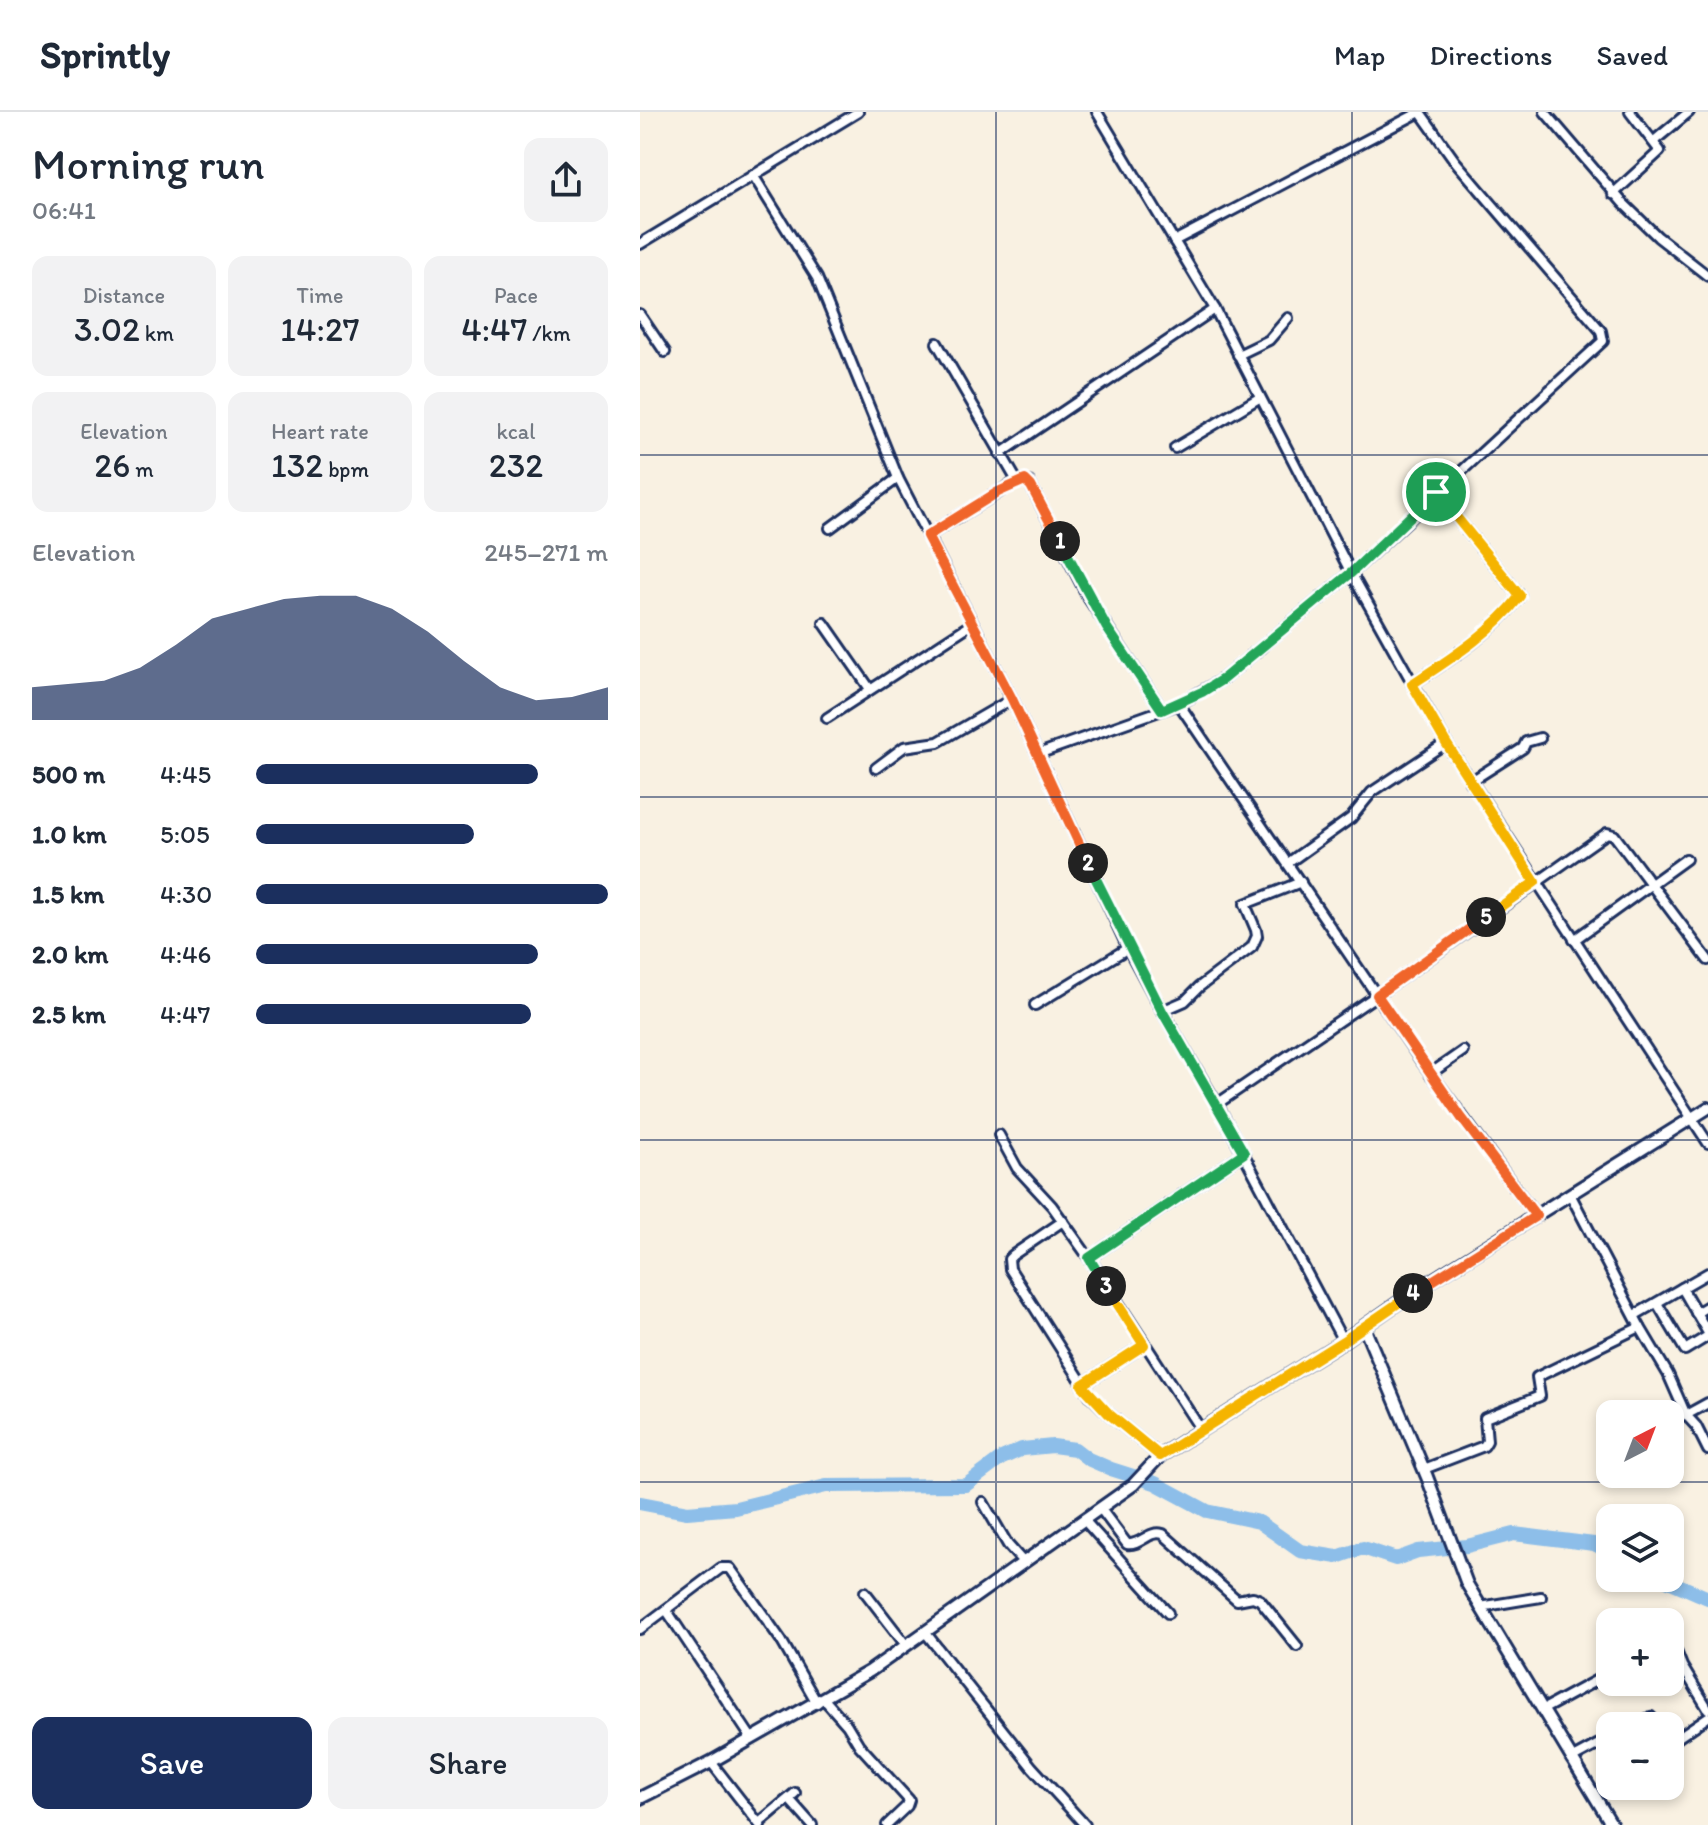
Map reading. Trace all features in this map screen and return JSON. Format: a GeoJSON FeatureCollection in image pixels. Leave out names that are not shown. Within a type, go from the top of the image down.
{"type":"FeatureCollection","features":[{"type":"Feature","properties":{"kind":"street"},"geometry":{"type":"LineString","coordinates":[[640,244],[858,112]]}},
{"type":"Feature","properties":{"kind":"street"},"geometry":{"type":"LineString","coordinates":[[1097,112],[1215,309],[1351,573],[1446,743],[1708,1143]]}},
{"type":"Feature","properties":{"kind":"street"},"geometry":{"type":"LineString","coordinates":[[1038,754],[1179,704],[1223,679],[1351,573],[1579,364],[1601,343],[1604,335],[1455,161],[1420,112],[1174,241]]}},
{"type":"Feature","properties":{"kind":"street"},"geometry":{"type":"LineString","coordinates":[[1545,112],[1613,194],[1658,237],[1708,276]]}},
{"type":"Feature","properties":{"kind":"street"},"geometry":{"type":"LineString","coordinates":[[1613,194],[1659,152],[1654,141],[1630,112]]}},
{"type":"Feature","properties":{"kind":"street"},"geometry":{"type":"LineString","coordinates":[[1654,141],[1689,112]]}},
{"type":"Feature","properties":{"kind":"street"},"geometry":{"type":"LineString","coordinates":[[753,175],[817,278],[898,478],[1012,699],[1128,948],[1244,1153],[1343,1341]]}},
{"type":"Feature","properties":{"kind":"street"},"geometry":{"type":"LineString","coordinates":[[1000,454],[1215,309]]}},
{"type":"Feature","properties":{"kind":"street"},"geometry":{"type":"LineString","coordinates":[[640,315],[665,352]]}},
{"type":"Feature","properties":{"kind":"street"},"geometry":{"type":"LineString","coordinates":[[1238,355],[1269,340],[1288,318]]}},
{"type":"Feature","properties":{"kind":"street"},"geometry":{"type":"LineString","coordinates":[[937,343],[1017,481]]}},
{"type":"Feature","properties":{"kind":"street"},"geometry":{"type":"LineString","coordinates":[[1175,448],[1259,398]]}},
{"type":"Feature","properties":{"kind":"street"},"geometry":{"type":"LineString","coordinates":[[830,528],[898,478]]}},
{"type":"Feature","properties":{"kind":"street"},"geometry":{"type":"LineString","coordinates":[[927,536],[1017,481],[1029,482],[1089,599],[1162,710]]}},
{"type":"Feature","properties":{"kind":"street"},"geometry":{"type":"LineString","coordinates":[[1412,684],[1471,643],[1520,596],[1436,492]]}},
{"type":"Feature","properties":{"kind":"street"},"geometry":{"type":"LineString","coordinates":[[824,623],[870,689]]}},
{"type":"Feature","properties":{"kind":"street"},"geometry":{"type":"LineString","coordinates":[[827,718],[973,623]]}},
{"type":"Feature","properties":{"kind":"street"},"geometry":{"type":"LineString","coordinates":[[876,768],[904,747],[938,742],[1012,699]]}},
{"type":"Feature","properties":{"kind":"street"},"geometry":{"type":"LineString","coordinates":[[1179,704],[1430,1074],[1536,1216]]}},
{"type":"Feature","properties":{"kind":"street"},"geometry":{"type":"LineString","coordinates":[[1470,782],[1523,748],[1526,742],[1540,738]]}},
{"type":"Feature","properties":{"kind":"street"},"geometry":{"type":"LineString","coordinates":[[1288,863],[1351,818],[1372,792],[1446,743]]}},
{"type":"Feature","properties":{"kind":"street"},"geometry":{"type":"LineString","coordinates":[[1217,1104],[1610,833],[1708,960]]}},
{"type":"Feature","properties":{"kind":"street"},"geometry":{"type":"LineString","coordinates":[[1574,940],[1686,859]]}},
{"type":"Feature","properties":{"kind":"street"},"geometry":{"type":"LineString","coordinates":[[1162,1011],[1185,1001],[1252,947],[1257,936],[1245,904],[1301,882]]}},
{"type":"Feature","properties":{"kind":"street"},"geometry":{"type":"LineString","coordinates":[[1035,1005],[1128,948]]}},
{"type":"Feature","properties":{"kind":"street"},"geometry":{"type":"LineString","coordinates":[[1430,1074],[1463,1051]]}},
{"type":"Feature","properties":{"kind":"street"},"geometry":{"type":"LineString","coordinates":[[640,1798],[820,1701],[925,1632],[1133,1485],[1160,1456],[1343,1341],[1415,1291],[1708,1108]]}},
{"type":"Feature","properties":{"kind":"street"},"geometry":{"type":"LineString","coordinates":[[999,1135],[1024,1178],[1063,1221],[1089,1258],[1201,1430]]}},
{"type":"Feature","properties":{"kind":"street"},"geometry":{"type":"LineString","coordinates":[[1089,1258],[1244,1153]]}},
{"type":"Feature","properties":{"kind":"street"},"geometry":{"type":"LineString","coordinates":[[1570,1194],[1668,1374],[1686,1415],[1696,1426],[1708,1450]]}},
{"type":"Feature","properties":{"kind":"street"},"geometry":{"type":"LineString","coordinates":[[1063,1221],[1013,1255],[1008,1264],[1082,1385],[1109,1414],[1160,1456]]}},
{"type":"Feature","properties":{"kind":"street"},"geometry":{"type":"LineString","coordinates":[[1635,1315],[1708,1273]]}},
{"type":"Feature","properties":{"kind":"street"},"geometry":{"type":"LineString","coordinates":[[1657,1303],[1685,1350],[1708,1335],[1682,1288]]}},
{"type":"Feature","properties":{"kind":"street"},"geometry":{"type":"LineString","coordinates":[[1696,1313],[1708,1306]]}},
{"type":"Feature","properties":{"kind":"street"},"geometry":{"type":"LineString","coordinates":[[1364,1327],[1424,1469],[1455,1556],[1480,1607],[1612,1825]]}},
{"type":"Feature","properties":{"kind":"street"},"geometry":{"type":"LineString","coordinates":[[1424,1469],[1484,1446],[1487,1441],[1485,1418],[1540,1396],[1537,1377],[1640,1327]]}},
{"type":"Feature","properties":{"kind":"street"},"geometry":{"type":"LineString","coordinates":[[1082,1385],[1144,1345]]}},
{"type":"Feature","properties":{"kind":"street"},"geometry":{"type":"LineString","coordinates":[[1686,1415],[1708,1403]]}},
{"type":"Feature","properties":{"kind":"street"},"geometry":{"type":"LineString","coordinates":[[983,1502],[1008,1545],[1024,1563]]}},
{"type":"Feature","properties":{"kind":"street"},"geometry":{"type":"LineString","coordinates":[[1100,1508],[1127,1544],[1134,1544],[1154,1533],[1163,1534],[1237,1600],[1253,1597],[1260,1600],[1297,1646]]}},
{"type":"Feature","properties":{"kind":"street"},"geometry":{"type":"LineString","coordinates":[[1084,1520],[1168,1613]]}},
{"type":"Feature","properties":{"kind":"street"},"geometry":{"type":"LineString","coordinates":[[640,1629],[721,1568],[730,1568],[820,1701],[847,1725],[859,1745],[909,1800],[907,1806],[887,1825]]}},
{"type":"Feature","properties":{"kind":"street"},"geometry":{"type":"LineString","coordinates":[[865,1592],[906,1645]]}},
{"type":"Feature","properties":{"kind":"street"},"geometry":{"type":"LineString","coordinates":[[1480,1607],[1541,1597]]}},
{"type":"Feature","properties":{"kind":"street"},"geometry":{"type":"LineString","coordinates":[[667,1611],[752,1739]]}},
{"type":"Feature","properties":{"kind":"street"},"geometry":{"type":"LineString","coordinates":[[925,1632],[1032,1767],[1085,1825]]}},
{"type":"Feature","properties":{"kind":"street"},"geometry":{"type":"LineString","coordinates":[[1684,1669],[1708,1709]]}},
{"type":"Feature","properties":{"kind":"street"},"geometry":{"type":"LineString","coordinates":[[1542,1710],[1596,1681]]}},
{"type":"Feature","properties":{"kind":"street"},"geometry":{"type":"LineString","coordinates":[[1684,1733],[1708,1717]]}},
{"type":"Feature","properties":{"kind":"street"},"geometry":{"type":"LineString","coordinates":[[1571,1759],[1596,1746]]}},
{"type":"Feature","properties":{"kind":"street"},"geometry":{"type":"LineString","coordinates":[[711,1762],[760,1824],[792,1796],[812,1825]]}},
{"type":"Feature","properties":{"kind":"waterway"},"geometry":{"type":"LineString","coordinates":[[640,1503],[687,1512],[736,1508],[826,1486],[966,1485],[1002,1458],[1022,1449],[1053,1446],[1075,1449],[1088,1459],[1155,1483],[1207,1511],[1259,1522],[1300,1551],[1337,1557],[1363,1548],[1396,1559],[1418,1551],[1467,1546],[1514,1534],[1596,1545]]}},
{"type":"Feature","properties":{"kind":"waterway"},"geometry":{"type":"LineString","coordinates":[[1684,1588],[1708,1598]]}},
{"type":"Feature","properties":{"kind":"route"},"geometry":{"type":"LineString","coordinates":[[1017,481],[1029,482],[1089,599],[1162,710],[1223,679],[1351,573],[1436,492],[1520,596],[1471,643],[1412,684],[1535,882],[1377,995],[1461,1117],[1536,1216],[1160,1456],[1098,1405],[1082,1385],[1144,1345],[1089,1258],[1244,1153],[1128,948],[1012,699],[927,536],[1017,481]]}}]}
